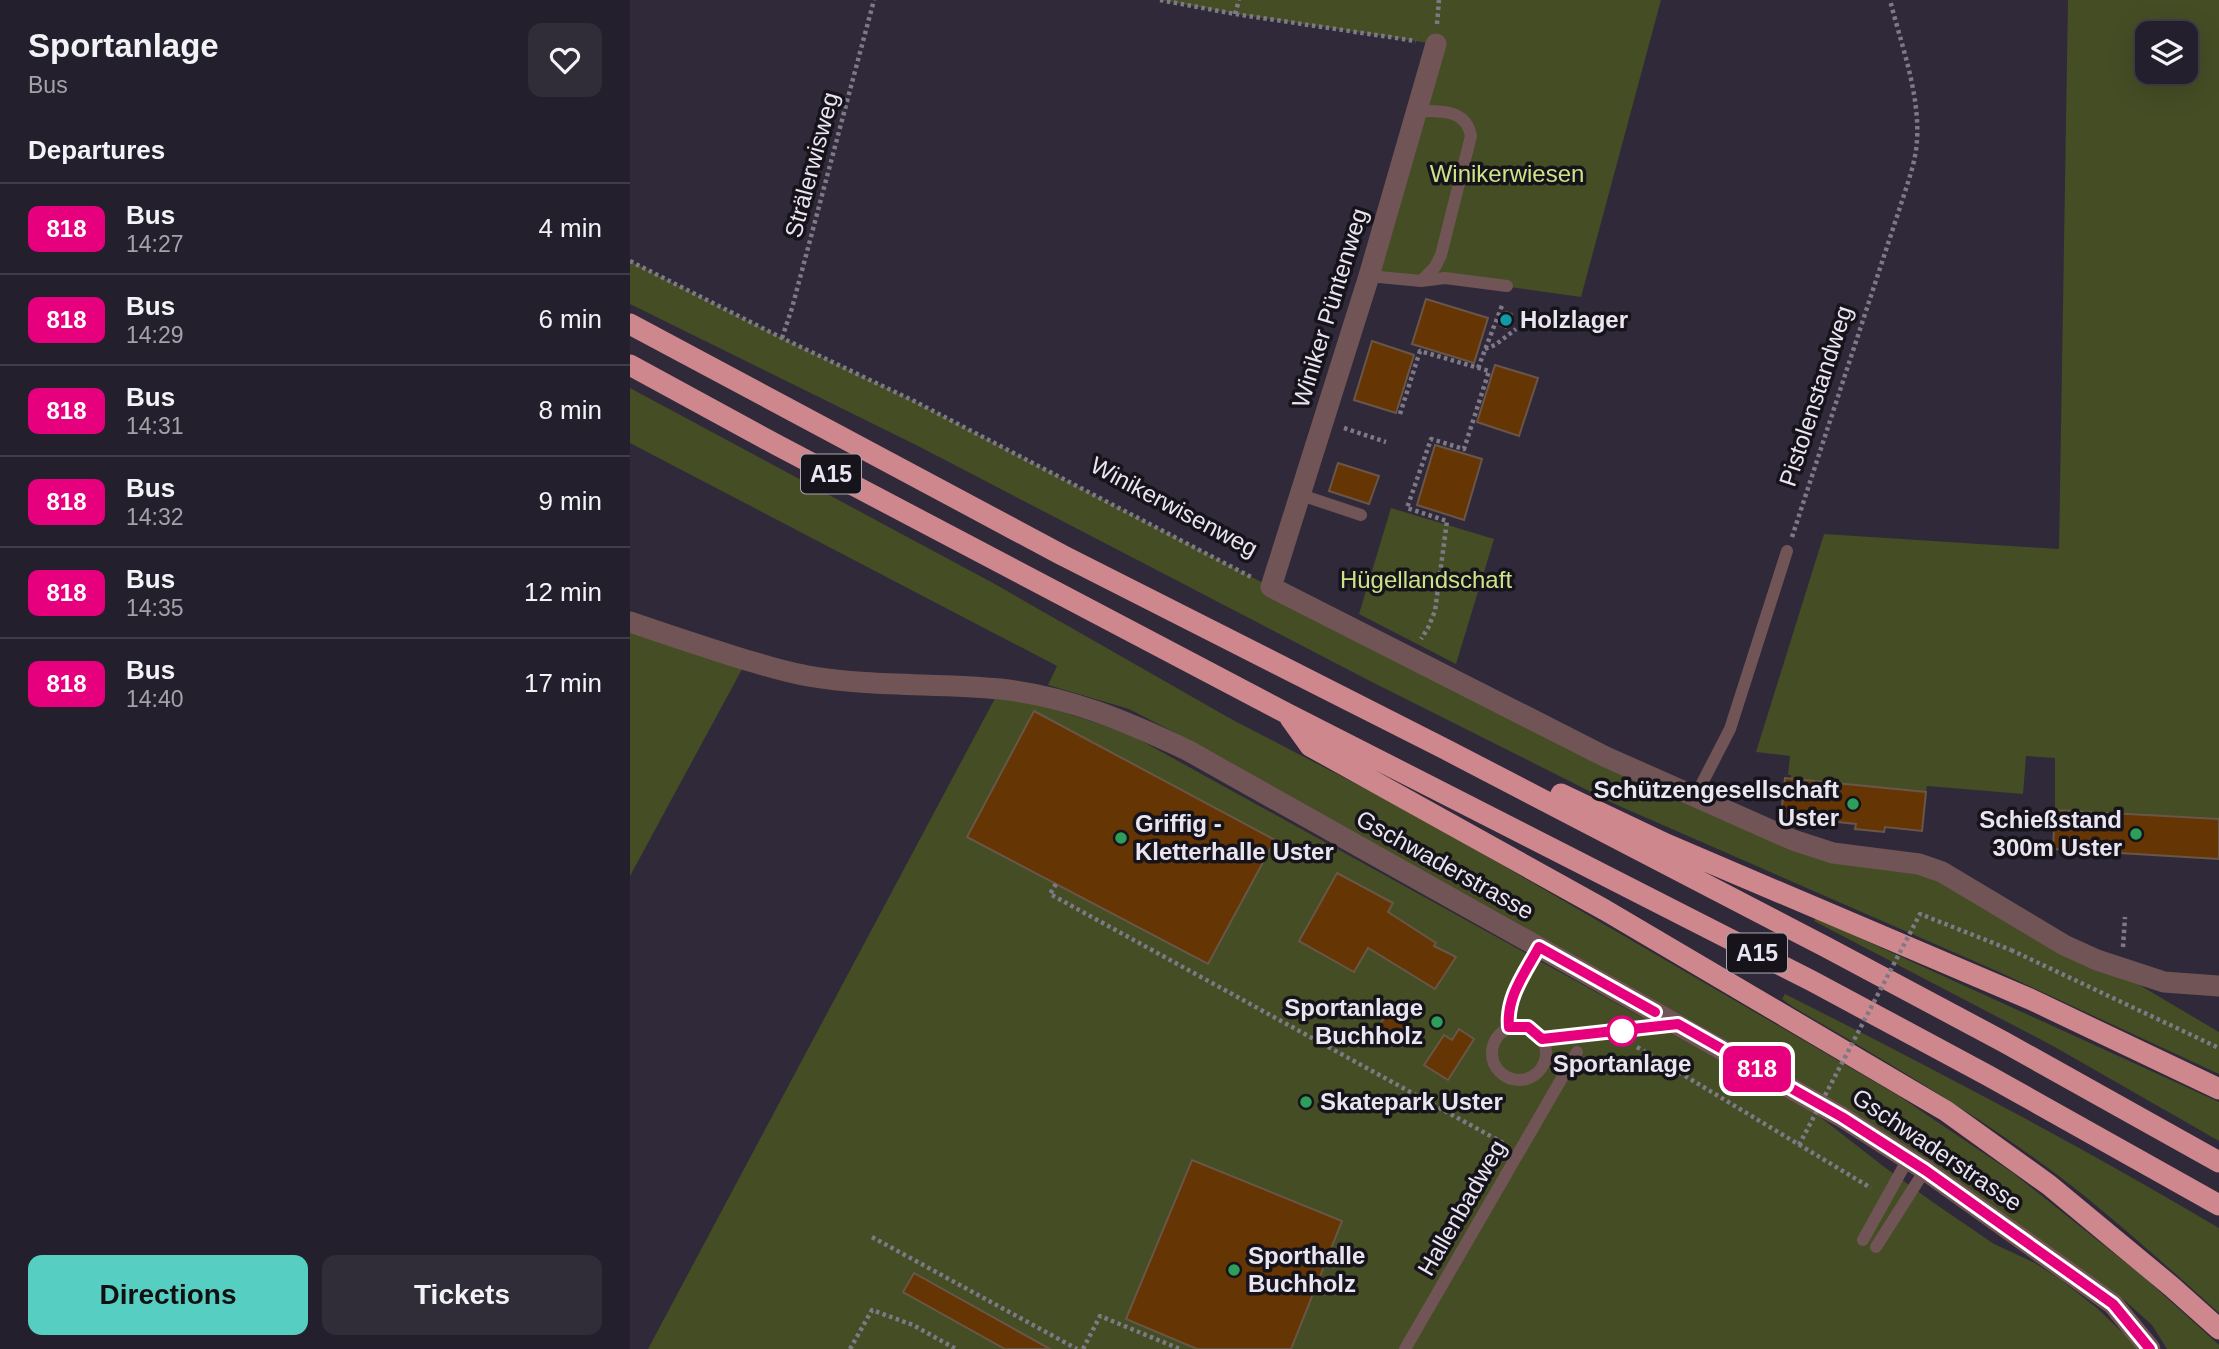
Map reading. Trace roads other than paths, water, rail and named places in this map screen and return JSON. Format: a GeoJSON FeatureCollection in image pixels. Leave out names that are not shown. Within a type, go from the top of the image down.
{"type":"FeatureCollection","features":[{"type":"Feature","properties":{"kind":"highway","name":"A15"},"geometry":{"type":"LineString","coordinates":[[630,324],[1062,555],[1446,749],[1838,953],[2219,1162]]}},
{"type":"Feature","properties":{"kind":"highway","name":"A15"},"geometry":{"type":"LineString","coordinates":[[630,365],[1288,714],[1812,981],[2219,1205]]}},
{"type":"Feature","properties":{"kind":"highway"},"geometry":{"type":"LineString","coordinates":[[1288,714],[1310,746],[1605,910],[1946,1111],[2049,1185],[2219,1329]]}},
{"type":"Feature","properties":{"kind":"highway"},"geometry":{"type":"LineString","coordinates":[[1446,749],[1509,769],[1666,844],[2029,999],[2219,1089]]}},
{"type":"Feature","properties":{"kind":"street","name":"Winiker Püntenweg"},"geometry":{"type":"LineString","coordinates":[[1271,587],[1369,276],[1436,44]]}},
{"type":"Feature","properties":{"kind":"street","name":"Winikerwisenweg"},"geometry":{"type":"LineString","coordinates":[[1271,587],[1606,757],[1793,840],[1833,853],[1919,864],[1942,872],[2064,945],[2165,982],[2219,986]]}},
{"type":"Feature","properties":{"kind":"street","name":"Gschwaderstrasse"},"geometry":{"type":"LineString","coordinates":[[630,622],[766,667],[807,676],[884,684],[1000,689],[1042,696],[1087,707],[1130,723],[1187,750],[1842,1117],[1917,1165],[2113,1304],[2150,1349]]}},
{"type":"Feature","properties":{"kind":"lane"},"geometry":{"type":"LineString","coordinates":[[1416,111],[1448,112],[1458,116],[1469,127],[1471,136],[1441,256],[1435,267],[1421,281]]}},
{"type":"Feature","properties":{"kind":"lane"},"geometry":{"type":"LineString","coordinates":[[1369,276],[1421,281],[1445,278],[1507,286]]}},
{"type":"Feature","properties":{"kind":"lane"},"geometry":{"type":"LineString","coordinates":[[1301,495],[1361,515]]}},
{"type":"Feature","properties":{"kind":"lane"},"geometry":{"type":"LineString","coordinates":[[1696,795],[1730,729],[1787,551]]}},
{"type":"Feature","properties":{"kind":"lane"},"geometry":{"type":"LineString","coordinates":[[1509,1027],[1508,1013],[1514,992],[1539,947]]}},
{"type":"Feature","properties":{"kind":"lane"},"geometry":{"type":"LineString","coordinates":[[1542,1039],[1678,1024]]}},
{"type":"Feature","properties":{"kind":"lane"},"geometry":{"type":"LineString","coordinates":[[1509,1027],[1528,1027],[1542,1039],[1546,1048],[1543,1066],[1537,1074],[1519,1080],[1501,1074],[1492,1058],[1492,1048],[1495,1039],[1509,1027]]}},
{"type":"Feature","properties":{"kind":"lane","name":"Hallenbadweg"},"geometry":{"type":"LineString","coordinates":[[1405,1349],[1577,1052]]}},
{"type":"Feature","properties":{"kind":"lane"},"geometry":{"type":"LineString","coordinates":[[1543,1066],[1562,1078]]}},
{"type":"Feature","properties":{"kind":"lane"},"geometry":{"type":"LineString","coordinates":[[1863,1240],[1917,1165]]}},
{"type":"Feature","properties":{"kind":"lane"},"geometry":{"type":"LineString","coordinates":[[1875,1247],[1917,1165]]}},
{"type":"Feature","properties":{"kind":"place","name":"Holzlager"},"geometry":{"type":"Point","coordinates":[1506,320]}},
{"type":"Feature","properties":{"kind":"place","name":"Schützengesellschaft Uster"},"geometry":{"type":"Point","coordinates":[1853,804]}},
{"type":"Feature","properties":{"kind":"place","name":"Schießstand 300m Uster"},"geometry":{"type":"Point","coordinates":[2136,834]}},
{"type":"Feature","properties":{"kind":"place","name":"Griffig - Kletterhalle Uster"},"geometry":{"type":"Point","coordinates":[1121,838]}},
{"type":"Feature","properties":{"kind":"place","name":"Sportanlage Buchholz"},"geometry":{"type":"Point","coordinates":[1437,1022]}},
{"type":"Feature","properties":{"kind":"place","name":"Sportanlage"},"geometry":{"type":"Point","coordinates":[1622,1031]}},
{"type":"Feature","properties":{"kind":"place","name":"Skatepark Uster"},"geometry":{"type":"Point","coordinates":[1306,1102]}},
{"type":"Feature","properties":{"kind":"place","name":"Sporthalle Buchholz"},"geometry":{"type":"Point","coordinates":[1234,1270]}},
{"type":"Feature","properties":{"kind":"park label","name":"Winikerwiesen"},"geometry":{"type":"Point","coordinates":[1507,174]}},
{"type":"Feature","properties":{"kind":"park label","name":"Hügellandschaft"},"geometry":{"type":"Point","coordinates":[1426,580]}}]}
